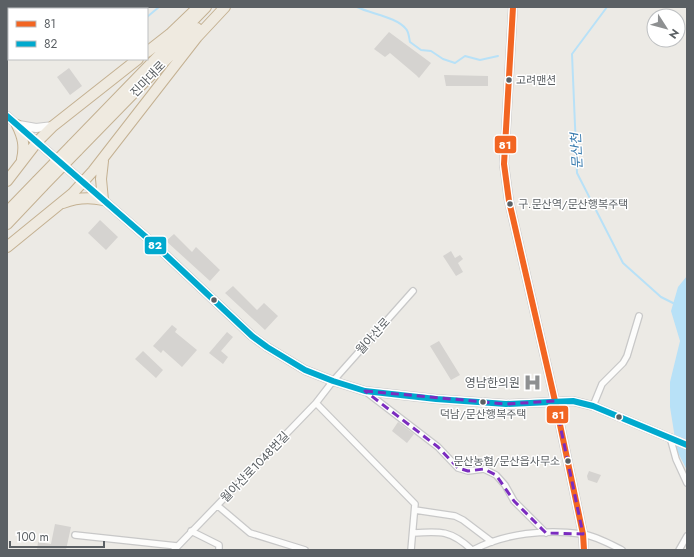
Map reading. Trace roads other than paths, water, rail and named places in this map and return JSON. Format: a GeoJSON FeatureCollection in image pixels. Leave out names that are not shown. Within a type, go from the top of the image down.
{"type":"FeatureCollection","features":[{"type":"Feature","properties":{"kind":"highway"},"geometry":{"type":"LineString","coordinates":[[148,51],[170,34],[198,7]]}},
{"type":"Feature","properties":{"kind":"highway","name":"진마대로"},"geometry":{"type":"LineString","coordinates":[[75,148],[206,7]]}},
{"type":"Feature","properties":{"kind":"highway","name":"진마대로"},"geometry":{"type":"LineString","coordinates":[[75,148],[218,7]]}},
{"type":"Feature","properties":{"kind":"highway"},"geometry":{"type":"LineString","coordinates":[[7,247],[72,194],[83,182],[104,158],[197,37],[225,7]]}},
{"type":"Feature","properties":{"kind":"highway"},"geometry":{"type":"LineString","coordinates":[[7,181],[37,142],[53,126],[137,60]]}},
{"type":"Feature","properties":{"kind":"highway"},"geometry":{"type":"LineString","coordinates":[[17,125],[22,135],[24,145],[22,161]]}},
{"type":"Feature","properties":{"kind":"highway"},"geometry":{"type":"LineString","coordinates":[[7,212],[40,183],[75,148]]}},
{"type":"Feature","properties":{"kind":"highway"},"geometry":{"type":"LineString","coordinates":[[55,208],[74,200],[87,198],[103,200],[101,179],[104,158]]}},
{"type":"Feature","properties":{"kind":"highway"},"geometry":{"type":"LineString","coordinates":[[7,224],[40,183]]}},
{"type":"Feature","properties":{"kind":"main road"},"geometry":{"type":"LineString","coordinates":[[513,7],[504,164],[509,201],[555,401],[583,534],[584,550]]}},
{"type":"Feature","properties":{"kind":"main road"},"geometry":{"type":"LineString","coordinates":[[7,116],[154,244],[257,339],[288,361],[316,375],[365,391],[436,400],[506,404],[573,401],[593,406],[687,445]]}},
{"type":"Feature","properties":{"kind":"main road"},"geometry":{"type":"LineString","coordinates":[[17,125],[36,128],[53,126]]}},
{"type":"Feature","properties":{"kind":"street","name":"월아산로"},"geometry":{"type":"LineString","coordinates":[[333,381],[413,291]]}},
{"type":"Feature","properties":{"kind":"street"},"geometry":{"type":"LineString","coordinates":[[593,406],[602,384],[623,363],[627,356],[639,316]]}},
{"type":"Feature","properties":{"kind":"street","name":"월아산로1048번길"},"geometry":{"type":"LineString","coordinates":[[176,548],[316,403],[333,381]]}},
{"type":"Feature","properties":{"kind":"street"},"geometry":{"type":"LineString","coordinates":[[365,391],[438,447],[458,468],[468,471],[484,469],[496,475],[506,485],[514,501],[546,533]]}},
{"type":"Feature","properties":{"kind":"street"},"geometry":{"type":"LineString","coordinates":[[316,403],[415,504],[411,550]]}},
{"type":"Feature","properties":{"kind":"street"},"geometry":{"type":"LineString","coordinates":[[670,437],[676,459],[687,483]]}},
{"type":"Feature","properties":{"kind":"street"},"geometry":{"type":"LineString","coordinates":[[218,506],[250,532],[305,550]]}},
{"type":"Feature","properties":{"kind":"street"},"geometry":{"type":"LineString","coordinates":[[415,510],[455,516],[463,520],[492,542]]}},
{"type":"Feature","properties":{"kind":"street"},"geometry":{"type":"LineString","coordinates":[[191,531],[219,545],[219,550]]}},
{"type":"Feature","properties":{"kind":"street"},"geometry":{"type":"LineString","coordinates":[[413,534],[436,531],[447,534],[463,542],[472,550],[482,545],[519,534],[583,534],[600,539],[622,550]]}},
{"type":"Feature","properties":{"kind":"street"},"geometry":{"type":"LineString","coordinates":[[75,535],[176,548]]}},
{"type":"Feature","properties":{"kind":"street"},"geometry":{"type":"LineString","coordinates":[[679,550],[687,536]]}},
{"type":"Feature","properties":{"kind":"water"},"geometry":{"type":"Polygon","coordinates":[[[687,276],[687,470],[677,451],[670,407],[670,382],[680,341],[671,311],[678,287],[687,276]]]}},
{"type":"Feature","properties":{"kind":"waterway"},"geometry":{"type":"LineString","coordinates":[[148,16],[159,7]]}},
{"type":"Feature","properties":{"kind":"waterway"},"geometry":{"type":"LineString","coordinates":[[357,7],[397,21],[407,30],[410,42],[421,50],[431,51],[443,59],[455,63],[465,56],[480,60],[498,56]]}},
{"type":"Feature","properties":{"kind":"waterway","name":"문산천"},"geometry":{"type":"LineString","coordinates":[[607,7],[572,54],[577,173],[623,263],[661,297],[675,304]]}},
{"type":"Feature","properties":{"kind":"place","name":"고려맨션"},"geometry":{"type":"Point","coordinates":[509,80]}},
{"type":"Feature","properties":{"kind":"place","name":"구.문산역/문산행복주택"},"geometry":{"type":"Point","coordinates":[510,204]}},
{"type":"Feature","properties":{"kind":"place","name":"영남한의원"},"geometry":{"type":"Point","coordinates":[533,383]}},
{"type":"Feature","properties":{"kind":"place","name":"덕남/문산행복주택"},"geometry":{"type":"Point","coordinates":[483,402]}},
{"type":"Feature","properties":{"kind":"place","name":"문산농협/문산읍사무소"},"geometry":{"type":"Point","coordinates":[568,461]}}]}
